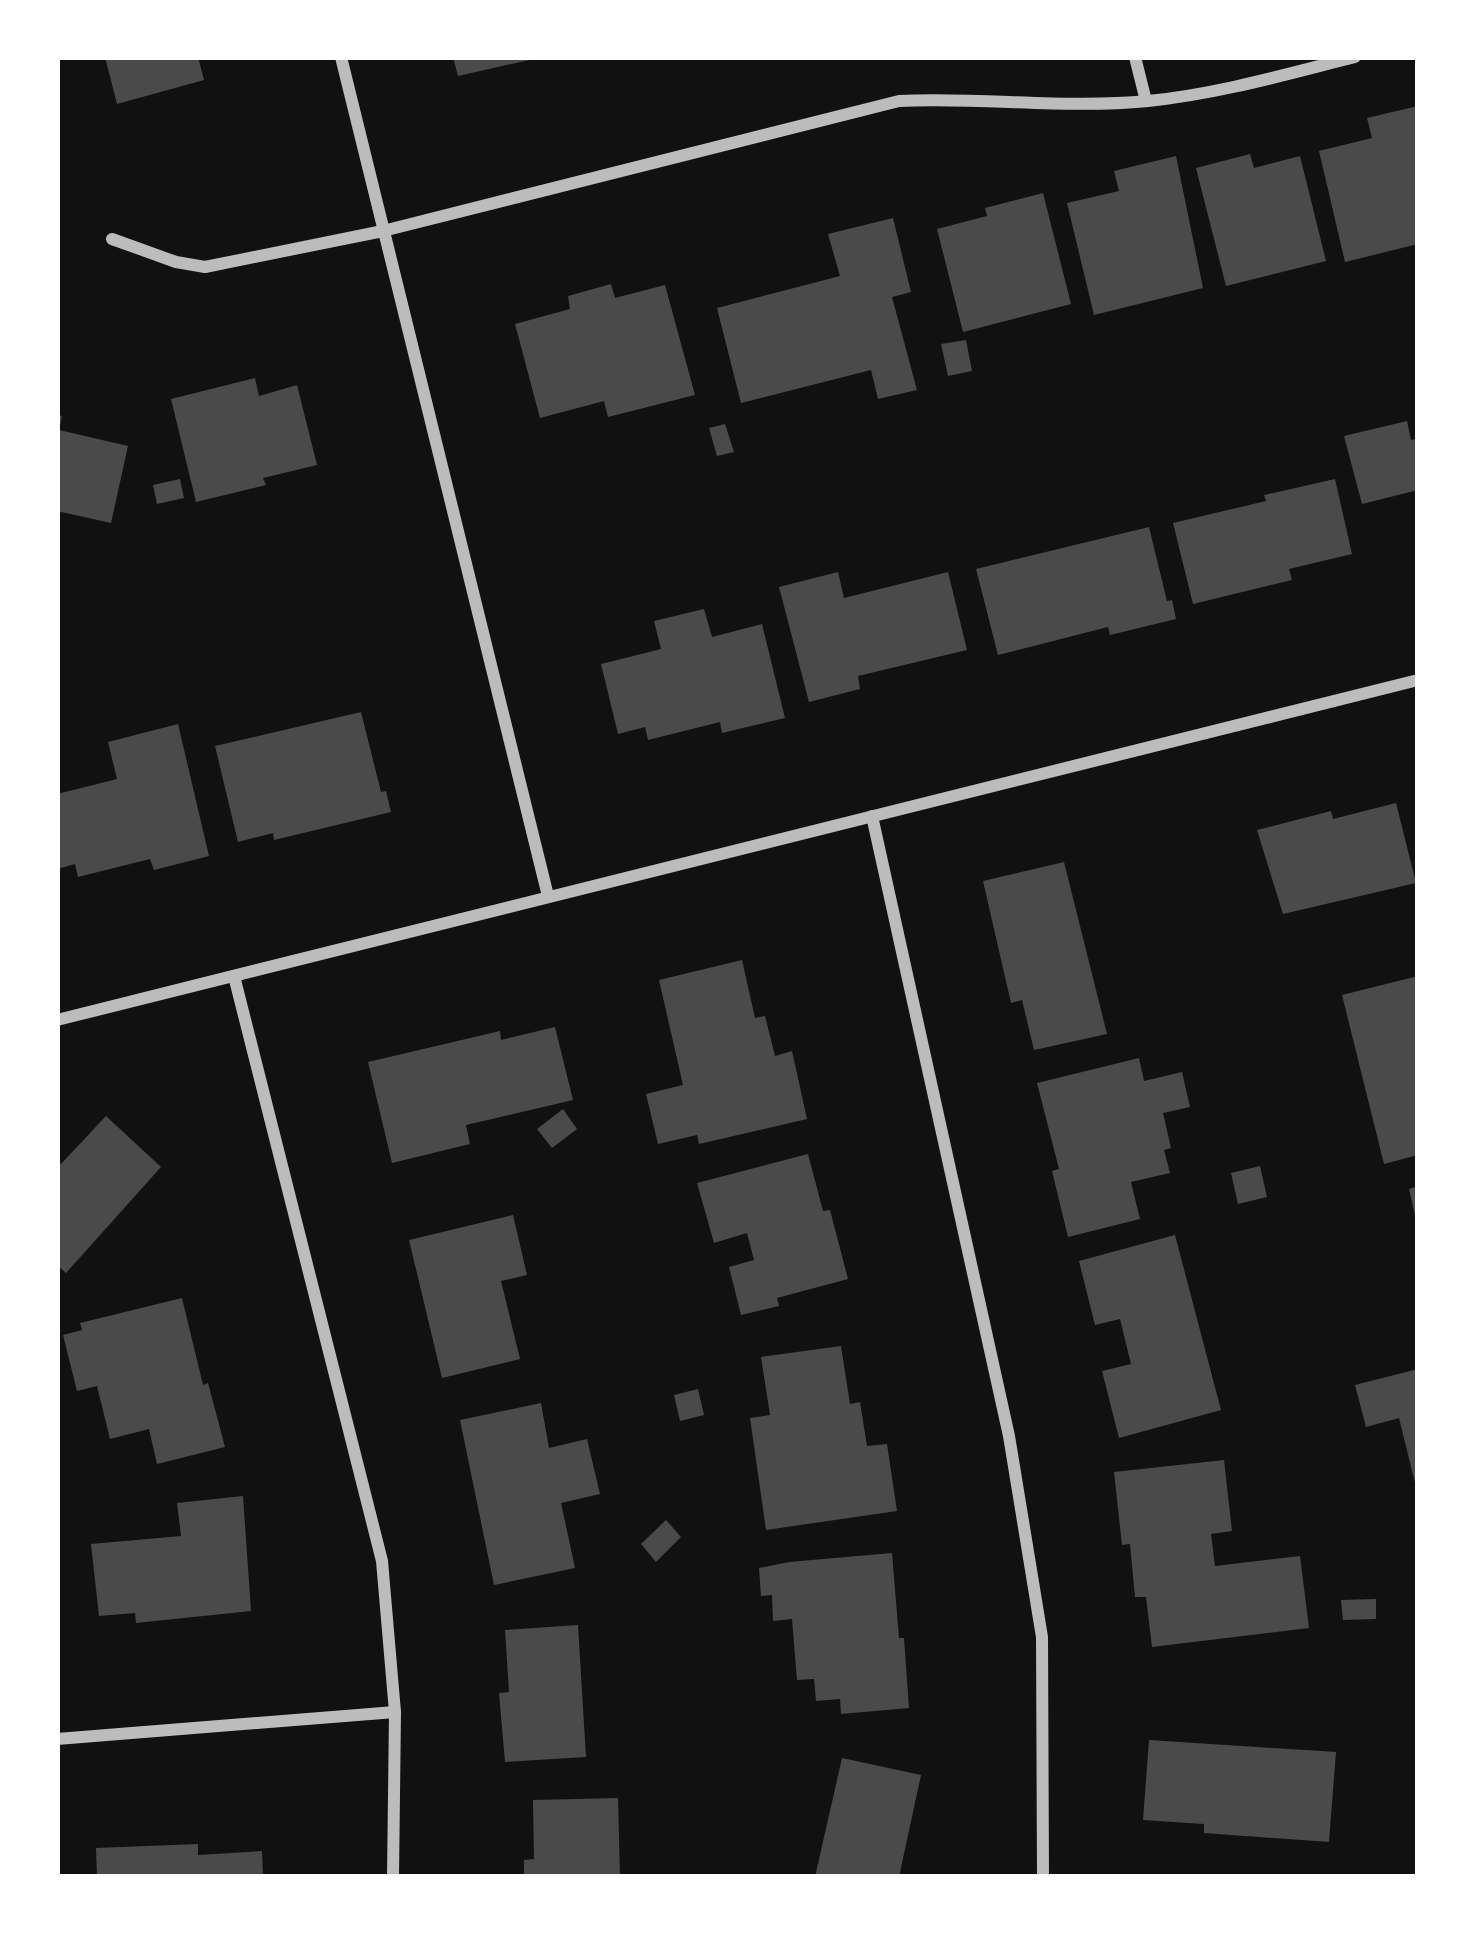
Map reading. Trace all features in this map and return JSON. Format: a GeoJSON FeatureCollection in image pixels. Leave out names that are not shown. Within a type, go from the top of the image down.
{"type":"FeatureCollection","features":[{"type":"Feature","properties":{"kind":"street"},"geometry":{"type":"LineString","coordinates":[[341,57],[548,896]]}},
{"type":"Feature","properties":{"kind":"street"},"geometry":{"type":"LineString","coordinates":[[1135,57],[1146,101]]}},
{"type":"Feature","properties":{"kind":"street"},"geometry":{"type":"LineString","coordinates":[[112,239],[205,267],[383,231],[898,101],[952,98],[1054,105],[1146,101],[1208,93],[1355,57]]}},
{"type":"Feature","properties":{"kind":"street"},"geometry":{"type":"LineString","coordinates":[[57,1020],[1418,680]]}},
{"type":"Feature","properties":{"kind":"street"},"geometry":{"type":"LineString","coordinates":[[872,816],[1009,1436],[1042,1637],[1043,1877]]}},
{"type":"Feature","properties":{"kind":"street"},"geometry":{"type":"LineString","coordinates":[[234,976],[382,1561],[395,1712],[393,1877]]}},
{"type":"Feature","properties":{"kind":"street"},"geometry":{"type":"LineString","coordinates":[[57,1739],[395,1712]]}},
{"type":"Feature","properties":{"kind":"building"},"geometry":{"type":"Polygon","coordinates":[[[105,57],[198,57],[204,80],[117,104],[105,57]]]}},
{"type":"Feature","properties":{"kind":"building"},"geometry":{"type":"Polygon","coordinates":[[[453,57],[534,57],[534,59],[458,76],[453,57]]]}},
{"type":"Feature","properties":{"kind":"building"},"geometry":{"type":"Polygon","coordinates":[[[1418,106],[1418,244],[1345,262],[1319,151],[1372,138],[1367,118],[1418,106]]]}},
{"type":"Feature","properties":{"kind":"building"},"geometry":{"type":"Polygon","coordinates":[[[1250,154],[1254,168],[1300,156],[1326,261],[1226,286],[1196,168],[1250,154]]]}},
{"type":"Feature","properties":{"kind":"building"},"geometry":{"type":"Polygon","coordinates":[[[1176,156],[1203,288],[1094,315],[1067,203],[1119,191],[1114,171],[1176,156]]]}},
{"type":"Feature","properties":{"kind":"building"},"geometry":{"type":"Polygon","coordinates":[[[1043,193],[1071,304],[963,332],[937,229],[987,216],[985,208],[1043,193]]]}},
{"type":"Feature","properties":{"kind":"building"},"geometry":{"type":"Polygon","coordinates":[[[893,218],[911,292],[892,297],[917,390],[878,399],[871,370],[741,403],[717,308],[840,276],[828,234],[893,218]]]}},
{"type":"Feature","properties":{"kind":"building"},"geometry":{"type":"Polygon","coordinates":[[[611,284],[615,298],[665,285],[695,395],[608,417],[604,401],[540,418],[515,324],[570,309],[568,296],[611,284]]]}},
{"type":"Feature","properties":{"kind":"building"},"geometry":{"type":"Polygon","coordinates":[[[966,340],[972,371],[948,376],[941,344],[966,340]]]}},
{"type":"Feature","properties":{"kind":"building"},"geometry":{"type":"Polygon","coordinates":[[[255,378],[259,396],[297,385],[317,465],[263,478],[266,485],[196,502],[171,399],[255,378]]]}},
{"type":"Feature","properties":{"kind":"building"},"geometry":{"type":"Polygon","coordinates":[[[57,414],[62,416],[59,430],[128,446],[111,523],[57,511],[57,414]]]}},
{"type":"Feature","properties":{"kind":"building"},"geometry":{"type":"Polygon","coordinates":[[[1407,421],[1411,440],[1418,438],[1418,490],[1362,504],[1344,436],[1407,421]]]}},
{"type":"Feature","properties":{"kind":"building"},"geometry":{"type":"Polygon","coordinates":[[[725,424],[734,452],[717,456],[709,428],[725,424]]]}},
{"type":"Feature","properties":{"kind":"building"},"geometry":{"type":"Polygon","coordinates":[[[180,479],[184,498],[157,504],[153,485],[180,479]]]}},
{"type":"Feature","properties":{"kind":"building"},"geometry":{"type":"Polygon","coordinates":[[[1335,479],[1352,554],[1289,569],[1292,580],[1193,604],[1173,523],[1335,479]]]}},
{"type":"Feature","properties":{"kind":"building"},"geometry":{"type":"Polygon","coordinates":[[[1149,527],[1176,619],[1110,635],[1108,627],[998,655],[976,569],[1149,527]]]}},
{"type":"Feature","properties":{"kind":"building"},"geometry":{"type":"Polygon","coordinates":[[[838,572],[844,598],[948,572],[967,650],[858,676],[860,689],[809,702],[779,587],[838,572]]]}},
{"type":"Feature","properties":{"kind":"building"},"geometry":{"type":"Polygon","coordinates":[[[704,609],[712,637],[762,624],[785,718],[722,733],[720,722],[648,740],[645,727],[618,734],[601,664],[661,649],[654,621],[704,609]]]}},
{"type":"Feature","properties":{"kind":"building"},"geometry":{"type":"Polygon","coordinates":[[[361,712],[381,792],[386,791],[391,812],[274,840],[273,833],[238,842],[215,746],[361,712]]]}},
{"type":"Feature","properties":{"kind":"building"},"geometry":{"type":"Polygon","coordinates":[[[178,724],[209,856],[154,870],[150,859],[78,877],[75,864],[57,869],[57,794],[117,779],[108,742],[178,724]]]}},
{"type":"Feature","properties":{"kind":"building"},"geometry":{"type":"Polygon","coordinates":[[[1396,803],[1416,883],[1283,914],[1257,830],[1331,811],[1333,819],[1396,803]]]}},
{"type":"Feature","properties":{"kind":"building"},"geometry":{"type":"Polygon","coordinates":[[[1064,862],[1107,1034],[1034,1050],[1022,1000],[1011,1003],[983,881],[1064,862]]]}},
{"type":"Feature","properties":{"kind":"building"},"geometry":{"type":"Polygon","coordinates":[[[742,960],[755,1018],[765,1016],[775,1056],[792,1051],[807,1119],[699,1144],[697,1135],[658,1144],[646,1094],[683,1085],[659,980],[742,960]]]}},
{"type":"Feature","properties":{"kind":"building"},"geometry":{"type":"Polygon","coordinates":[[[1418,976],[1418,1155],[1384,1164],[1342,995],[1418,976]]]}},
{"type":"Feature","properties":{"kind":"building"},"geometry":{"type":"Polygon","coordinates":[[[555,1027],[573,1100],[466,1125],[470,1144],[392,1163],[368,1062],[500,1031],[501,1040],[555,1027]]]}},
{"type":"Feature","properties":{"kind":"building"},"geometry":{"type":"Polygon","coordinates":[[[1139,1058],[1144,1081],[1182,1072],[1190,1107],[1163,1113],[1171,1148],[1164,1150],[1170,1173],[1131,1182],[1140,1219],[1068,1237],[1052,1171],[1059,1169],[1037,1083],[1139,1058]]]}},
{"type":"Feature","properties":{"kind":"building"},"geometry":{"type":"Polygon","coordinates":[[[563,1109],[577,1129],[552,1148],[537,1129],[563,1109]]]}},
{"type":"Feature","properties":{"kind":"building"},"geometry":{"type":"Polygon","coordinates":[[[106,1116],[161,1167],[66,1273],[57,1265],[57,1160],[61,1164],[106,1116]]]}},
{"type":"Feature","properties":{"kind":"building"},"geometry":{"type":"Polygon","coordinates":[[[808,1154],[823,1211],[830,1210],[848,1279],[777,1298],[779,1306],[741,1315],[729,1267],[754,1260],[747,1233],[714,1243],[697,1183],[808,1154]]]}},
{"type":"Feature","properties":{"kind":"building"},"geometry":{"type":"Polygon","coordinates":[[[1260,1166],[1267,1197],[1238,1204],[1231,1173],[1260,1166]]]}},
{"type":"Feature","properties":{"kind":"building"},"geometry":{"type":"Polygon","coordinates":[[[1418,1186],[1418,1220],[1416,1220],[1409,1189],[1418,1186]]]}},
{"type":"Feature","properties":{"kind":"building"},"geometry":{"type":"Polygon","coordinates":[[[513,1215],[527,1275],[501,1281],[520,1359],[442,1378],[409,1240],[513,1215]]]}},
{"type":"Feature","properties":{"kind":"building"},"geometry":{"type":"Polygon","coordinates":[[[1175,1235],[1221,1410],[1119,1438],[1102,1371],[1131,1364],[1120,1319],[1095,1325],[1079,1261],[1175,1235]]]}},
{"type":"Feature","properties":{"kind":"building"},"geometry":{"type":"Polygon","coordinates":[[[182,1298],[203,1385],[208,1383],[225,1447],[157,1464],[149,1429],[110,1439],[97,1386],[77,1391],[63,1335],[82,1330],[80,1323],[182,1298]]]}},
{"type":"Feature","properties":{"kind":"building"},"geometry":{"type":"Polygon","coordinates":[[[841,1346],[850,1404],[860,1402],[867,1446],[887,1444],[897,1511],[766,1530],[750,1418],[770,1415],[761,1357],[841,1346]]]}},
{"type":"Feature","properties":{"kind":"building"},"geometry":{"type":"Polygon","coordinates":[[[1418,1369],[1416,1487],[1399,1418],[1366,1427],[1355,1385],[1418,1369]]]}},
{"type":"Feature","properties":{"kind":"building"},"geometry":{"type":"Polygon","coordinates":[[[698,1389],[704,1415],[680,1421],[674,1395],[698,1389]]]}},
{"type":"Feature","properties":{"kind":"building"},"geometry":{"type":"Polygon","coordinates":[[[541,1403],[549,1448],[587,1439],[600,1494],[561,1503],[575,1568],[494,1585],[460,1420],[541,1403]]]}},
{"type":"Feature","properties":{"kind":"building"},"geometry":{"type":"Polygon","coordinates":[[[1224,1460],[1232,1531],[1211,1534],[1215,1566],[1300,1556],[1309,1628],[1152,1647],[1146,1597],[1135,1597],[1130,1544],[1122,1545],[1114,1472],[1224,1460]]]}},
{"type":"Feature","properties":{"kind":"building"},"geometry":{"type":"Polygon","coordinates":[[[243,1496],[251,1611],[136,1623],[135,1613],[99,1616],[91,1544],[181,1536],[177,1503],[243,1496]]]}},
{"type":"Feature","properties":{"kind":"building"},"geometry":{"type":"Polygon","coordinates":[[[666,1520],[681,1537],[656,1562],[641,1544],[666,1520]]]}},
{"type":"Feature","properties":{"kind":"building"},"geometry":{"type":"Polygon","coordinates":[[[892,1553],[909,1708],[841,1714],[840,1699],[816,1701],[814,1679],[797,1680],[792,1619],[773,1621],[772,1595],[761,1596],[759,1568],[892,1553]]]}},
{"type":"Feature","properties":{"kind":"building"},"geometry":{"type":"Polygon","coordinates":[[[1376,1599],[1376,1619],[1343,1620],[1341,1600],[1376,1599]]]}},
{"type":"Feature","properties":{"kind":"building"},"geometry":{"type":"Polygon","coordinates":[[[578,1625],[586,1757],[505,1762],[499,1693],[509,1692],[505,1630],[578,1625]]]}},
{"type":"Feature","properties":{"kind":"building"},"geometry":{"type":"Polygon","coordinates":[[[1149,1740],[1336,1752],[1329,1842],[1204,1833],[1204,1824],[1143,1820],[1149,1740]]]}},
{"type":"Feature","properties":{"kind":"building"},"geometry":{"type":"Polygon","coordinates":[[[842,1758],[921,1775],[899,1877],[815,1877],[842,1758]]]}},
{"type":"Feature","properties":{"kind":"building"},"geometry":{"type":"Polygon","coordinates":[[[618,1798],[620,1877],[524,1877],[524,1860],[534,1859],[533,1800],[618,1798]]]}},
{"type":"Feature","properties":{"kind":"building"},"geometry":{"type":"Polygon","coordinates":[[[198,1844],[198,1855],[262,1851],[263,1877],[97,1877],[96,1848],[198,1844]]]}}]}
